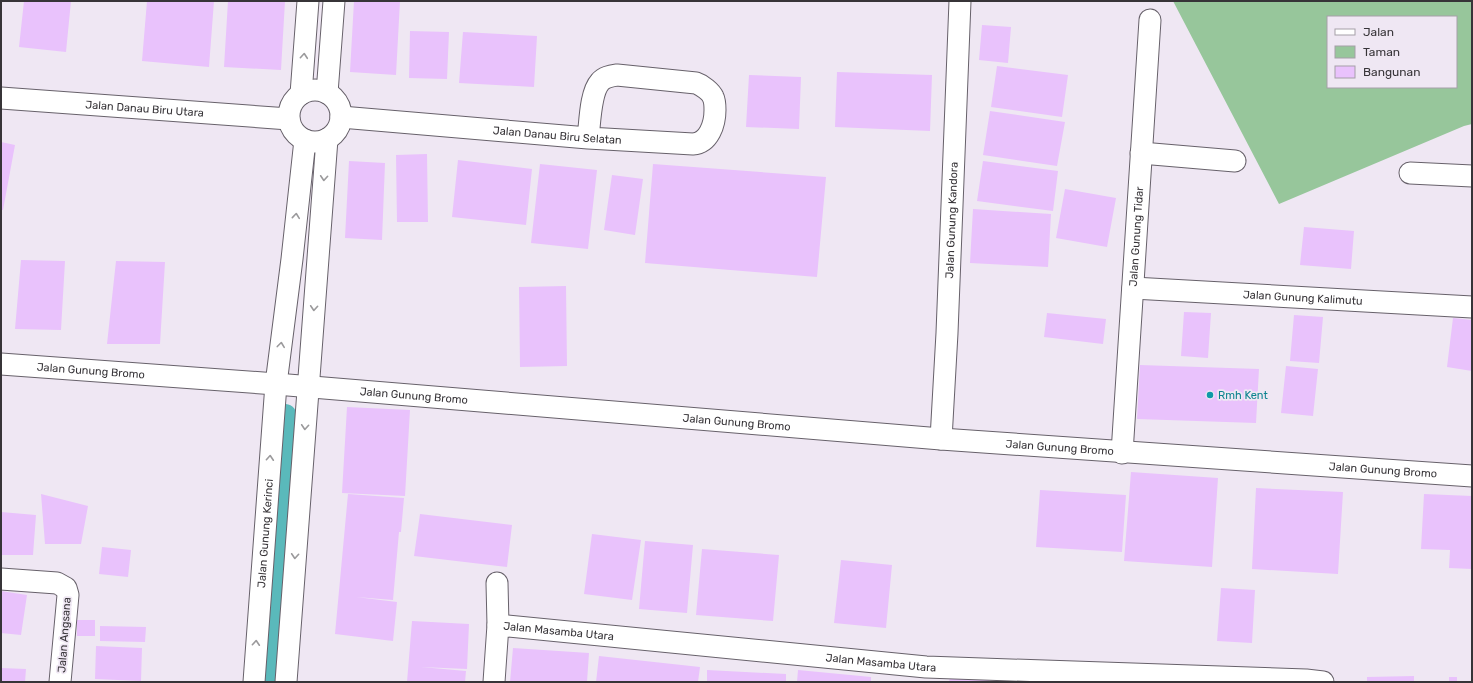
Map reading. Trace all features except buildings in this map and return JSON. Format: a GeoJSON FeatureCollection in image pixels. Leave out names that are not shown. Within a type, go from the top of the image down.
{"type":"FeatureCollection","features":[{"type":"Feature","properties":{"kind":"street"},"geometry":{"type":"LineString","coordinates":[[300,94],[314,90],[327,93],[334,98],[338,104],[341,117],[337,130],[327,139],[316,142],[305,140],[294,132],[289,119],[291,105],[300,94],[308,1]]}},
{"type":"Feature","properties":{"kind":"street"},"geometry":{"type":"LineString","coordinates":[[327,93],[334,1]]}},
{"type":"Feature","properties":{"kind":"street","name":"Jalan Gunung Kandora"},"geometry":{"type":"LineString","coordinates":[[941,439],[960,1]]}},
{"type":"Feature","properties":{"kind":"street","name":"Jalan Gunung Tidar"},"geometry":{"type":"LineString","coordinates":[[1122,453],[1150,20]]}},
{"type":"Feature","properties":{"kind":"street","name":"Jalan Danau Biru Selatan"},"geometry":{"type":"LineString","coordinates":[[341,117],[588,138],[692,144],[707,137],[714,124],[715,104],[713,97],[702,86],[696,83],[617,74],[608,76],[601,81],[595,92],[588,138]]}},
{"type":"Feature","properties":{"kind":"street","name":"Jalan Danau Biru Utara"},"geometry":{"type":"LineString","coordinates":[[1,98],[289,119]]}},
{"type":"Feature","properties":{"kind":"street"},"geometry":{"type":"LineString","coordinates":[[286,682],[327,139]]}},
{"type":"Feature","properties":{"kind":"street","name":"Jalan Gunung Kerinci"},"geometry":{"type":"LineString","coordinates":[[254,682],[276,384],[305,140]]}},
{"type":"Feature","properties":{"kind":"street"},"geometry":{"type":"LineString","coordinates":[[1141,153],[1235,161]]}},
{"type":"Feature","properties":{"kind":"street"},"geometry":{"type":"LineString","coordinates":[[1410,173],[1472,176]]}},
{"type":"Feature","properties":{"kind":"street","name":"Jalan Gunung Kalimutu"},"geometry":{"type":"LineString","coordinates":[[1133,288],[1472,307]]}},
{"type":"Feature","properties":{"kind":"street","name":"Jalan Gunung Bromo"},"geometry":{"type":"LineString","coordinates":[[1,364],[276,384],[308,388],[1122,453],[1472,476]]}},
{"type":"Feature","properties":{"kind":"street","name":"Jalan Angsana"},"geometry":{"type":"LineString","coordinates":[[1,579],[57,583],[66,588],[68,595],[60,682]]}},
{"type":"Feature","properties":{"kind":"street"},"geometry":{"type":"LineString","coordinates":[[497,583],[498,625]]}},
{"type":"Feature","properties":{"kind":"street","name":"Jalan Masamba Utara"},"geometry":{"type":"LineString","coordinates":[[494,682],[498,625],[926,674],[1306,680],[1323,682]]}},
{"type":"Feature","properties":{"kind":"green space"},"geometry":{"type":"Polygon","coordinates":[[[1173,1],[1472,1],[1472,124],[1464,126],[1279,204],[1173,1]]]}},
{"type":"Feature","properties":{"kind":"waterway"},"geometry":{"type":"LineString","coordinates":[[264,682],[285,416]]}},
{"type":"Feature","properties":{"kind":"place","name":"Rmh Kent"},"geometry":{"type":"Point","coordinates":[1210,395]}}]}
